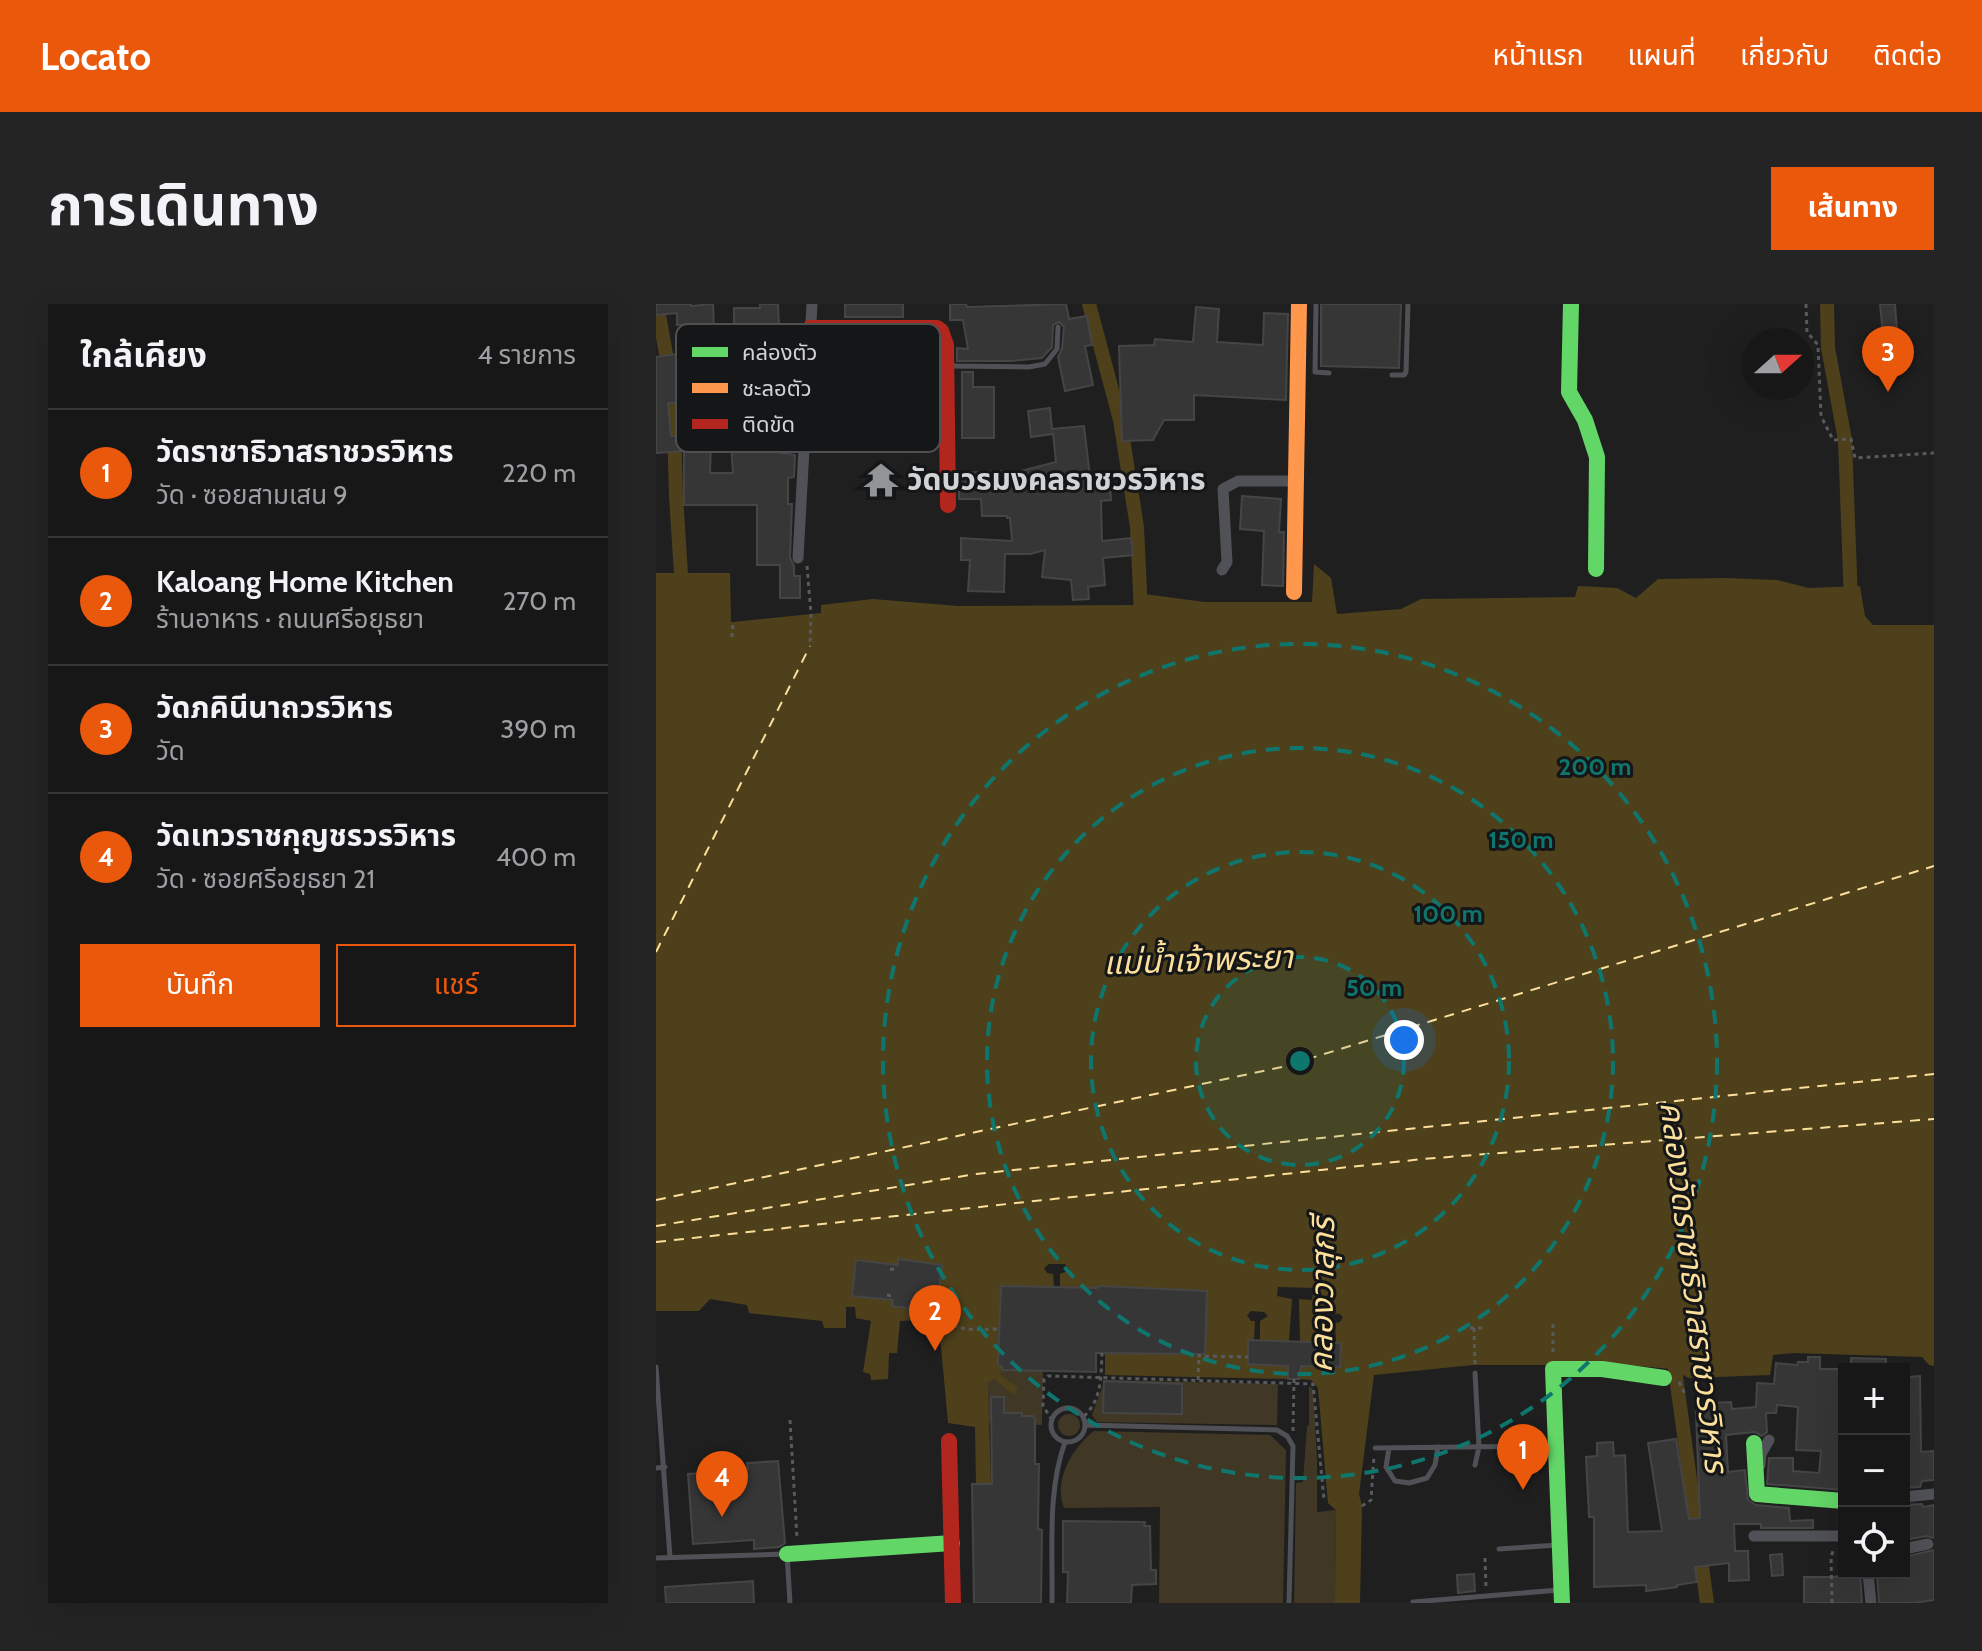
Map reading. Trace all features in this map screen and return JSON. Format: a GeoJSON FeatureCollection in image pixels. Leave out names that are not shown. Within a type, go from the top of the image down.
{"type":"FeatureCollection","features":[{"type":"Feature","properties":{"kind":"street"},"geometry":{"type":"LineString","coordinates":[[810,324],[812,304]]}},
{"type":"Feature","properties":{"kind":"street"},"geometry":{"type":"LineString","coordinates":[[1294,592],[1299,304]]}},
{"type":"Feature","properties":{"kind":"street"},"geometry":{"type":"LineString","coordinates":[[1571,304],[1569,392],[1585,420],[1597,457],[1596,569]]}},
{"type":"Feature","properties":{"kind":"street"},"geometry":{"type":"LineString","coordinates":[[940,330],[946,345],[948,505]]}},
{"type":"Feature","properties":{"kind":"street"},"geometry":{"type":"LineString","coordinates":[[798,558],[804,452]]}},
{"type":"Feature","properties":{"kind":"street"},"geometry":{"type":"LineString","coordinates":[[1222,570],[1227,562],[1223,489],[1238,481],[1296,481]]}},
{"type":"Feature","properties":{"kind":"street"},"geometry":{"type":"LineString","coordinates":[[1562,1596],[1553,1369],[1602,1369],[1664,1378]]}},
{"type":"Feature","properties":{"kind":"street"},"geometry":{"type":"LineString","coordinates":[[949,1441],[953,1603]]}},
{"type":"Feature","properties":{"kind":"street"},"geometry":{"type":"LineString","coordinates":[[1762,1441],[1755,1474],[1757,1494],[1838,1501]]}},
{"type":"Feature","properties":{"kind":"street"},"geometry":{"type":"LineString","coordinates":[[1910,1496],[1934,1494]]}},
{"type":"Feature","properties":{"kind":"street"},"geometry":{"type":"LineString","coordinates":[[1754,1536],[1838,1536]]}},
{"type":"Feature","properties":{"kind":"street"},"geometry":{"type":"LineString","coordinates":[[793,1554],[952,1543]]}},
{"type":"Feature","properties":{"kind":"street"},"geometry":{"type":"LineString","coordinates":[[1910,1548],[1928,1544]]}},
{"type":"Feature","properties":{"kind":"street"},"geometry":{"type":"LineString","coordinates":[[1869,1579],[1871,1603]]}},
{"type":"Feature","properties":{"kind":"lane"},"geometry":{"type":"LineString","coordinates":[[1316,304],[1318,332],[1315,372],[1329,373]]}},
{"type":"Feature","properties":{"kind":"lane"},"geometry":{"type":"LineString","coordinates":[[1392,375],[1404,375],[1406,372],[1408,304]]}},
{"type":"Feature","properties":{"kind":"lane"},"geometry":{"type":"LineString","coordinates":[[946,366],[1029,367],[1045,364],[1057,349],[1058,327]]}},
{"type":"Feature","properties":{"kind":"lane"},"geometry":{"type":"LineString","coordinates":[[656,1367],[670,1557]]}},
{"type":"Feature","properties":{"kind":"lane"},"geometry":{"type":"LineString","coordinates":[[1475,1373],[1479,1447],[1475,1465]]}},
{"type":"Feature","properties":{"kind":"lane"},"geometry":{"type":"LineString","coordinates":[[1068,1407],[1083,1417],[1084,1431],[1077,1440],[1065,1442],[1055,1436],[1052,1420],[1057,1411],[1068,1407]]}},
{"type":"Feature","properties":{"kind":"lane"},"geometry":{"type":"LineString","coordinates":[[1085,1425],[1277,1430],[1289,1438],[1293,1446],[1289,1603]]}},
{"type":"Feature","properties":{"kind":"lane"},"geometry":{"type":"LineString","coordinates":[[1052,1603],[1054,1485],[1065,1442]]}},
{"type":"Feature","properties":{"kind":"lane"},"geometry":{"type":"LineString","coordinates":[[1375,1448],[1556,1446]]}},
{"type":"Feature","properties":{"kind":"lane"},"geometry":{"type":"LineString","coordinates":[[1389,1448],[1386,1467],[1395,1481],[1409,1483],[1427,1478],[1435,1465],[1438,1447]]}},
{"type":"Feature","properties":{"kind":"lane"},"geometry":{"type":"LineString","coordinates":[[656,1468],[665,1467]]}},
{"type":"Feature","properties":{"kind":"lane"},"geometry":{"type":"LineString","coordinates":[[1499,1549],[1560,1545]]}},
{"type":"Feature","properties":{"kind":"lane"},"geometry":{"type":"LineString","coordinates":[[656,1558],[793,1554],[790,1603]]}},
{"type":"Feature","properties":{"kind":"lane"},"geometry":{"type":"LineString","coordinates":[[1413,1602],[1486,1596],[1562,1596]]}},
{"type":"Feature","properties":{"kind":"path"},"geometry":{"type":"LineString","coordinates":[[1806,304],[1807,332],[1818,345],[1821,416],[1833,440],[1851,439],[1855,458],[1934,453]]}},
{"type":"Feature","properties":{"kind":"path"},"geometry":{"type":"LineString","coordinates":[[798,558],[807,562],[810,646]]}},
{"type":"Feature","properties":{"kind":"path"},"geometry":{"type":"LineString","coordinates":[[732,637],[733,622]]}},
{"type":"Feature","properties":{"kind":"path"},"geometry":{"type":"LineString","coordinates":[[890,1269],[897,1270]]}},
{"type":"Feature","properties":{"kind":"path"},"geometry":{"type":"LineString","coordinates":[[887,1295],[893,1296]]}},
{"type":"Feature","properties":{"kind":"path"},"geometry":{"type":"LineString","coordinates":[[937,1308],[947,1324],[1000,1329]]}},
{"type":"Feature","properties":{"kind":"path"},"geometry":{"type":"LineString","coordinates":[[1553,1324],[1553,1369]]}},
{"type":"Feature","properties":{"kind":"path"},"geometry":{"type":"LineString","coordinates":[[1462,1328],[1485,1328]]}},
{"type":"Feature","properties":{"kind":"path"},"geometry":{"type":"LineString","coordinates":[[1474,1328],[1475,1373]]}},
{"type":"Feature","properties":{"kind":"path"},"geometry":{"type":"LineString","coordinates":[[1083,1417],[1090,1411],[1097,1396],[1102,1353]]}},
{"type":"Feature","properties":{"kind":"path"},"geometry":{"type":"LineString","coordinates":[[1198,1379],[1199,1355],[1248,1357]]}},
{"type":"Feature","properties":{"kind":"path"},"geometry":{"type":"LineString","coordinates":[[1052,1420],[1043,1406],[1046,1377],[1294,1381],[1309,1384],[1314,1387],[1324,1500]]}},
{"type":"Feature","properties":{"kind":"path"},"geometry":{"type":"LineString","coordinates":[[1289,1438],[1294,1426],[1294,1381]]}},
{"type":"Feature","properties":{"kind":"path"},"geometry":{"type":"LineString","coordinates":[[790,1420],[793,1554]]}},
{"type":"Feature","properties":{"kind":"path"},"geometry":{"type":"LineString","coordinates":[[1362,1506],[1371,1500],[1375,1448]]}},
{"type":"Feature","properties":{"kind":"path"},"geometry":{"type":"LineString","coordinates":[[1832,1603],[1833,1549],[1838,1547]]}},
{"type":"Feature","properties":{"kind":"path"},"geometry":{"type":"LineString","coordinates":[[1485,1558],[1486,1596]]}},
{"type":"Feature","properties":{"kind":"shaded area"},"geometry":{"type":"Polygon","coordinates":[[[1002,1370],[1043,1371],[1042,1425],[989,1423],[988,1383],[1002,1370]]]}},
{"type":"Feature","properties":{"kind":"shaded area"},"geometry":{"type":"Polygon","coordinates":[[[1105,1380],[1278,1384],[1277,1425],[1097,1422],[1092,1415],[1105,1380]]]}},
{"type":"Feature","properties":{"kind":"shaded area"},"geometry":{"type":"Polygon","coordinates":[[[1309,1386],[1313,1389],[1317,1512],[1336,1510],[1335,1603],[1294,1603],[1296,1483],[1303,1482],[1309,1426],[1309,1386]]]}},
{"type":"Feature","properties":{"kind":"shaded area"},"geometry":{"type":"Polygon","coordinates":[[[1065,1414],[1073,1414],[1080,1425],[1073,1436],[1065,1436],[1058,1429],[1058,1421],[1065,1414]]]}},
{"type":"Feature","properties":{"kind":"shaded area"},"geometry":{"type":"Polygon","coordinates":[[[1094,1431],[1270,1435],[1286,1450],[1283,1603],[1159,1603],[1160,1507],[1064,1508],[1061,1486],[1067,1465],[1079,1446],[1094,1431]]]}},
{"type":"Feature","properties":{"kind":"water"},"geometry":{"type":"Polygon","coordinates":[[[1314,564],[1331,578],[1337,614],[1401,609],[1421,599],[1575,597],[1578,586],[1617,588],[1636,598],[1658,579],[1726,578],[1777,580],[1809,588],[1860,586],[1865,616],[1873,625],[1934,625],[1934,1366],[1922,1357],[1793,1353],[1773,1355],[1770,1375],[1689,1378],[1671,1369],[1594,1362],[1570,1365],[1473,1365],[1374,1375],[1359,1494],[1362,1506],[1360,1603],[1335,1603],[1336,1510],[1328,1503],[1318,1388],[1311,1380],[1299,1379],[1301,1366],[1340,1367],[1341,1343],[1336,1342],[1335,1323],[1343,1317],[1340,1314],[1327,1313],[1323,1317],[1331,1323],[1329,1342],[1300,1342],[1299,1299],[1312,1300],[1314,1288],[1278,1287],[1277,1296],[1292,1299],[1289,1341],[1260,1340],[1260,1321],[1268,1316],[1264,1312],[1251,1311],[1247,1315],[1255,1321],[1254,1340],[1248,1341],[1248,1364],[1288,1366],[1288,1379],[1105,1375],[1105,1353],[1205,1354],[1207,1291],[1060,1287],[1060,1274],[1070,1270],[1065,1264],[1049,1264],[1044,1268],[1047,1273],[1053,1274],[1054,1287],[998,1365],[1002,1366],[1000,1374],[1018,1388],[1014,1395],[994,1379],[988,1383],[991,1484],[976,1484],[975,1427],[948,1423],[939,1325],[937,1321],[929,1321],[928,1315],[920,1316],[920,1320],[900,1321],[897,1353],[889,1353],[888,1379],[871,1380],[870,1374],[863,1372],[871,1321],[856,1318],[855,1307],[846,1307],[846,1328],[824,1328],[822,1321],[749,1313],[747,1305],[710,1299],[699,1311],[656,1311],[656,573],[730,573],[731,622],[821,613],[821,605],[873,599],[958,606],[1133,605],[1144,594],[1205,602],[1312,602],[1314,564]],[[899,1259],[892,1306],[936,1312],[942,1265],[899,1259]],[[856,1260],[852,1296],[886,1300],[890,1264],[856,1260]]]}},
{"type":"Feature","properties":{"kind":"building"},"geometry":{"type":"Polygon","coordinates":[[[656,304],[713,304],[714,324],[677,324],[677,313],[656,315],[656,304]]]}},
{"type":"Feature","properties":{"kind":"building"},"geometry":{"type":"Polygon","coordinates":[[[760,304],[778,304],[779,324],[734,324],[734,308],[760,308],[760,304]]]}},
{"type":"Feature","properties":{"kind":"building"},"geometry":{"type":"Polygon","coordinates":[[[845,304],[903,304],[903,317],[845,317],[845,304]]]}},
{"type":"Feature","properties":{"kind":"building"},"geometry":{"type":"Polygon","coordinates":[[[950,304],[966,304],[967,307],[1066,304],[1069,319],[1087,316],[1092,345],[1085,346],[1093,385],[1065,391],[1058,357],[1064,327],[1059,322],[1053,325],[1052,347],[1042,358],[957,361],[957,348],[968,349],[963,320],[950,320],[950,304]]]}},
{"type":"Feature","properties":{"kind":"building"},"geometry":{"type":"Polygon","coordinates":[[[1321,304],[1401,304],[1399,368],[1321,366],[1321,304]]]}},
{"type":"Feature","properties":{"kind":"building"},"geometry":{"type":"Polygon","coordinates":[[[1880,304],[1895,304],[1898,346],[1884,346],[1880,304]]]}},
{"type":"Feature","properties":{"kind":"building"},"geometry":{"type":"Polygon","coordinates":[[[1196,307],[1219,309],[1217,342],[1263,345],[1264,313],[1288,314],[1286,400],[1194,395],[1194,420],[1164,420],[1153,440],[1122,441],[1119,346],[1154,345],[1155,339],[1193,342],[1196,307]]]}},
{"type":"Feature","properties":{"kind":"building"},"geometry":{"type":"Polygon","coordinates":[[[676,354],[676,403],[668,403],[671,436],[676,436],[676,452],[656,453],[656,357],[676,354]]]}},
{"type":"Feature","properties":{"kind":"building"},"geometry":{"type":"Polygon","coordinates":[[[962,372],[973,372],[973,387],[994,387],[994,438],[962,438],[962,372]]]}},
{"type":"Feature","properties":{"kind":"building"},"geometry":{"type":"Polygon","coordinates":[[[1050,408],[1052,429],[1084,426],[1091,485],[1110,483],[1111,500],[1101,501],[1102,541],[1131,538],[1133,555],[1103,558],[1105,585],[1088,587],[1089,599],[1073,600],[1071,580],[1042,577],[1045,550],[1030,554],[1005,554],[1004,592],[968,591],[970,560],[961,560],[961,538],[1012,541],[1010,518],[982,516],[981,499],[959,499],[959,473],[1005,471],[1005,475],[1056,462],[1053,434],[1031,437],[1028,411],[1050,408]]]}},
{"type":"Feature","properties":{"kind":"building"},"geometry":{"type":"Polygon","coordinates":[[[684,452],[711,452],[710,473],[733,473],[732,452],[795,455],[794,477],[788,478],[788,504],[792,504],[790,558],[794,576],[800,576],[800,598],[780,598],[780,565],[757,565],[757,505],[684,505],[684,452]]]}},
{"type":"Feature","properties":{"kind":"building"},"geometry":{"type":"Polygon","coordinates":[[[1242,496],[1281,499],[1279,532],[1284,532],[1283,586],[1262,585],[1264,531],[1240,529],[1242,496]]]}},
{"type":"Feature","properties":{"kind":"building"},"geometry":{"type":"Polygon","coordinates":[[[898,1259],[942,1265],[936,1312],[892,1306],[893,1300],[852,1296],[856,1260],[898,1265],[898,1259]]]}},
{"type":"Feature","properties":{"kind":"building"},"geometry":{"type":"Polygon","coordinates":[[[1001,1286],[1207,1291],[1205,1354],[1096,1353],[1096,1372],[1002,1370],[1002,1366],[998,1365],[1001,1286]]]}},
{"type":"Feature","properties":{"kind":"building"},"geometry":{"type":"Polygon","coordinates":[[[1248,1340],[1341,1343],[1340,1367],[1301,1366],[1299,1379],[1288,1379],[1288,1366],[1248,1364],[1248,1340]]]}},
{"type":"Feature","properties":{"kind":"building"},"geometry":{"type":"Polygon","coordinates":[[[1808,1357],[1820,1357],[1820,1369],[1838,1369],[1838,1490],[1767,1484],[1769,1458],[1793,1458],[1793,1471],[1819,1473],[1821,1451],[1796,1450],[1798,1407],[1777,1405],[1776,1413],[1766,1413],[1767,1432],[1762,1436],[1755,1432],[1726,1435],[1728,1472],[1745,1470],[1748,1500],[1756,1505],[1789,1508],[1790,1521],[1813,1520],[1813,1528],[1761,1528],[1761,1524],[1734,1524],[1735,1551],[1748,1551],[1749,1580],[1729,1581],[1729,1563],[1695,1567],[1697,1582],[1677,1587],[1646,1591],[1646,1585],[1594,1587],[1594,1517],[1589,1517],[1586,1457],[1597,1456],[1597,1443],[1613,1442],[1614,1456],[1625,1455],[1628,1532],[1662,1531],[1648,1443],[1676,1439],[1689,1519],[1700,1518],[1696,1412],[1712,1411],[1712,1403],[1731,1402],[1732,1409],[1756,1407],[1757,1383],[1774,1384],[1776,1363],[1797,1365],[1798,1362],[1808,1362],[1808,1357]]]}},
{"type":"Feature","properties":{"kind":"building"},"geometry":{"type":"Polygon","coordinates":[[[1851,1358],[1886,1359],[1886,1363],[1851,1363],[1851,1358]]]}},
{"type":"Feature","properties":{"kind":"building"},"geometry":{"type":"Polygon","coordinates":[[[1920,1376],[1921,1452],[1934,1451],[1934,1480],[1922,1481],[1920,1487],[1910,1488],[1910,1435],[1910,1377],[1920,1376]]]}},
{"type":"Feature","properties":{"kind":"building"},"geometry":{"type":"Polygon","coordinates":[[[1104,1381],[1182,1384],[1182,1414],[1103,1413],[1104,1381]]]}},
{"type":"Feature","properties":{"kind":"building"},"geometry":{"type":"Polygon","coordinates":[[[991,1397],[1004,1397],[1004,1413],[1022,1413],[1022,1416],[1033,1416],[1035,1419],[1035,1464],[1039,1464],[1038,1529],[1042,1530],[1041,1603],[974,1603],[972,1484],[992,1484],[991,1397]]]}},
{"type":"Feature","properties":{"kind":"building"},"geometry":{"type":"Polygon","coordinates":[[[778,1461],[785,1543],[779,1547],[754,1549],[754,1540],[693,1544],[688,1474],[748,1470],[747,1463],[778,1461]]]}},
{"type":"Feature","properties":{"kind":"building"},"geometry":{"type":"Polygon","coordinates":[[[1910,1505],[1934,1505],[1934,1538],[1910,1539],[1910,1505]]]}},
{"type":"Feature","properties":{"kind":"building"},"geometry":{"type":"Polygon","coordinates":[[[1063,1521],[1145,1522],[1144,1526],[1150,1526],[1151,1570],[1156,1570],[1156,1584],[1132,1585],[1131,1603],[1067,1603],[1068,1572],[1063,1572],[1063,1521]]]}},
{"type":"Feature","properties":{"kind":"building"},"geometry":{"type":"Polygon","coordinates":[[[1934,1550],[1934,1600],[1879,1603],[1877,1579],[1910,1579],[1910,1556],[1934,1550]]]}},
{"type":"Feature","properties":{"kind":"building"},"geometry":{"type":"Polygon","coordinates":[[[1782,1554],[1783,1575],[1772,1576],[1770,1555],[1782,1554]]]}},
{"type":"Feature","properties":{"kind":"building"},"geometry":{"type":"Polygon","coordinates":[[[1474,1574],[1475,1591],[1458,1593],[1457,1575],[1474,1574]]]}},
{"type":"Feature","properties":{"kind":"building"},"geometry":{"type":"Polygon","coordinates":[[[1804,1577],[1860,1579],[1862,1603],[1804,1603],[1804,1577]]]}},
{"type":"Feature","properties":{"kind":"building"},"geometry":{"type":"Polygon","coordinates":[[[753,1581],[754,1603],[666,1603],[665,1587],[753,1581]]]}},
{"type":"Feature","properties":{"kind":"waterway"},"geometry":{"type":"LineString","coordinates":[[657,304],[673,393],[682,590]]}},
{"type":"Feature","properties":{"kind":"waterway"},"geometry":{"type":"LineString","coordinates":[[1089,304],[1120,420],[1137,527],[1141,614]]}},
{"type":"Feature","properties":{"kind":"waterway"},"geometry":{"type":"LineString","coordinates":[[1827,304],[1828,348],[1845,440],[1851,602]]}},
{"type":"Feature","properties":{"kind":"waterway","name":"คลองวัดราชาธิวาสราชวรวิหาร"},"geometry":{"type":"LineString","coordinates":[[1673,1355],[1707,1603]]}},
{"type":"Feature","properties":{"kind":"ferry route"},"geometry":{"type":"LineString","coordinates":[[656,952],[810,646]]}},
{"type":"Feature","properties":{"kind":"ferry route"},"geometry":{"type":"LineString","coordinates":[[656,1200],[1282,1067],[1934,866]]}},
{"type":"Feature","properties":{"kind":"ferry route"},"geometry":{"type":"LineString","coordinates":[[656,1226],[976,1174],[1934,1074]]}},
{"type":"Feature","properties":{"kind":"ferry route"},"geometry":{"type":"LineString","coordinates":[[656,1242],[1423,1159],[1934,1119]]}},
{"type":"Feature","properties":{"kind":"traffic: fast"},"geometry":{"type":"LineString","coordinates":[[1571,304],[1569,392],[1585,420],[1597,457],[1596,569]]}},
{"type":"Feature","properties":{"kind":"traffic: fast"},"geometry":{"type":"LineString","coordinates":[[1562,1603],[1553,1369],[1602,1369],[1664,1378]]}},
{"type":"Feature","properties":{"kind":"traffic: fast"},"geometry":{"type":"LineString","coordinates":[[1754,1443],[1757,1494],[1838,1501]]}},
{"type":"Feature","properties":{"kind":"traffic: fast"},"geometry":{"type":"LineString","coordinates":[[787,1554],[952,1543]]}},
{"type":"Feature","properties":{"kind":"traffic: slow"},"geometry":{"type":"LineString","coordinates":[[1294,592],[1299,304]]}},
{"type":"Feature","properties":{"kind":"traffic: jam"},"geometry":{"type":"LineString","coordinates":[[940,330],[946,345],[948,505]]}},
{"type":"Feature","properties":{"kind":"traffic: jam"},"geometry":{"type":"LineString","coordinates":[[949,1441],[953,1603]]}},
{"type":"Feature","properties":{"kind":"place","name":"วัดภคินีนาถวรวิหาร"},"geometry":{"type":"Point","coordinates":[1888,392]}},
{"type":"Feature","properties":{"kind":"place","name":"วัดบวรมงคลราชวรวิหาร"},"geometry":{"type":"Point","coordinates":[881,480]}},
{"type":"Feature","properties":{"kind":"place","name":"Kaloang Home Kitchen"},"geometry":{"type":"Point","coordinates":[935,1351]}},
{"type":"Feature","properties":{"kind":"place","name":"วัดราชาธิวาสราชวรวิหาร"},"geometry":{"type":"Point","coordinates":[1523,1490]}},
{"type":"Feature","properties":{"kind":"place","name":"วัดเทวราชกุญชรวรวิหาร"},"geometry":{"type":"Point","coordinates":[722,1517]}},
{"type":"Feature","properties":{"kind":"water label","name":"แม่น้ำเจ้าพระยา"},"geometry":{"type":"Point","coordinates":[1198,960]}},
{"type":"Feature","properties":{"kind":"water label","name":"คลองวาสุกรี"},"geometry":{"type":"Point","coordinates":[1322,1295]}}]}
